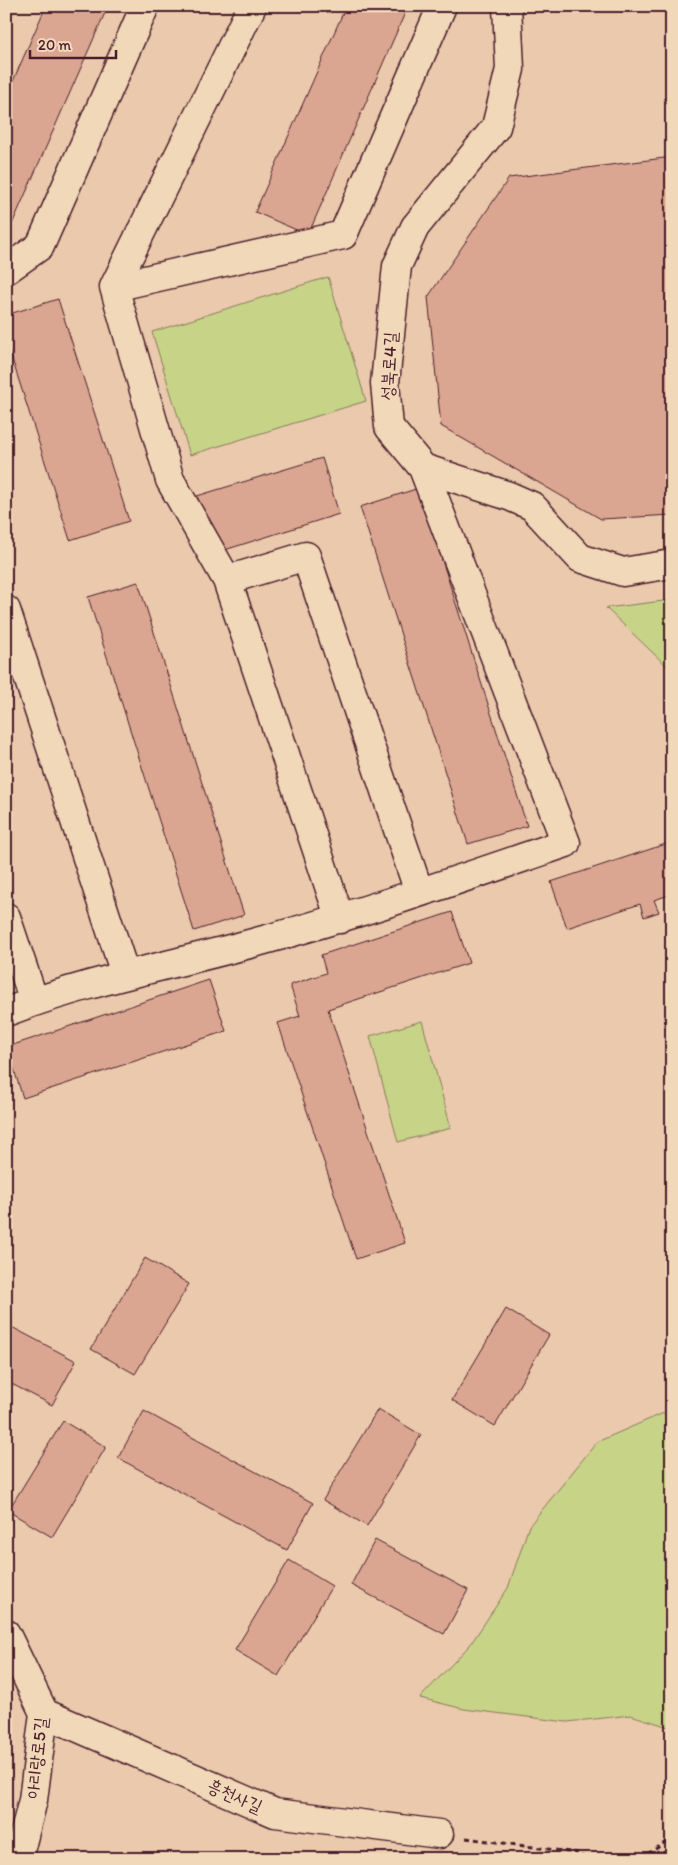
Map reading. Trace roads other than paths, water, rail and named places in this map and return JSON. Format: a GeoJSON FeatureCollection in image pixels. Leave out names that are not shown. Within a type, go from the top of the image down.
{"type":"FeatureCollection","features":[{"type":"Feature","properties":{"kind":"street"},"geometry":{"type":"LineString","coordinates":[[6,270],[40,246],[144,6]]}},
{"type":"Feature","properties":{"kind":"street"},"geometry":{"type":"LineString","coordinates":[[252,6],[114,287],[170,480],[228,580],[340,919]]}},
{"type":"Feature","properties":{"kind":"street"},"geometry":{"type":"LineString","coordinates":[[114,287],[343,235],[442,6]]}},
{"type":"Feature","properties":{"kind":"street","name":"성북로4길"},"geometry":{"type":"LineString","coordinates":[[423,468],[389,427],[385,383],[397,266],[415,227],[496,127],[510,69],[507,6]]}},
{"type":"Feature","properties":{"kind":"street"},"geometry":{"type":"LineString","coordinates":[[423,468],[510,496],[532,506],[580,558],[623,572],[672,564]]}},
{"type":"Feature","properties":{"kind":"street"},"geometry":{"type":"LineString","coordinates":[[6,1012],[34,1001],[124,974],[249,944],[340,919],[566,843],[423,468]]}},
{"type":"Feature","properties":{"kind":"street"},"geometry":{"type":"LineString","coordinates":[[228,580],[306,556],[419,892]]}},
{"type":"Feature","properties":{"kind":"street"},"geometry":{"type":"LineString","coordinates":[[6,610],[124,974]]}},
{"type":"Feature","properties":{"kind":"street"},"geometry":{"type":"LineString","coordinates":[[6,917],[34,1001]]}},
{"type":"Feature","properties":{"kind":"street","name":"아리랑로5길"},"geometry":{"type":"LineString","coordinates":[[6,1634],[44,1713],[33,1800],[18,1859]]}},
{"type":"Feature","properties":{"kind":"street","name":"흥천사길"},"geometry":{"type":"LineString","coordinates":[[44,1713],[275,1813],[438,1834]]}}]}
